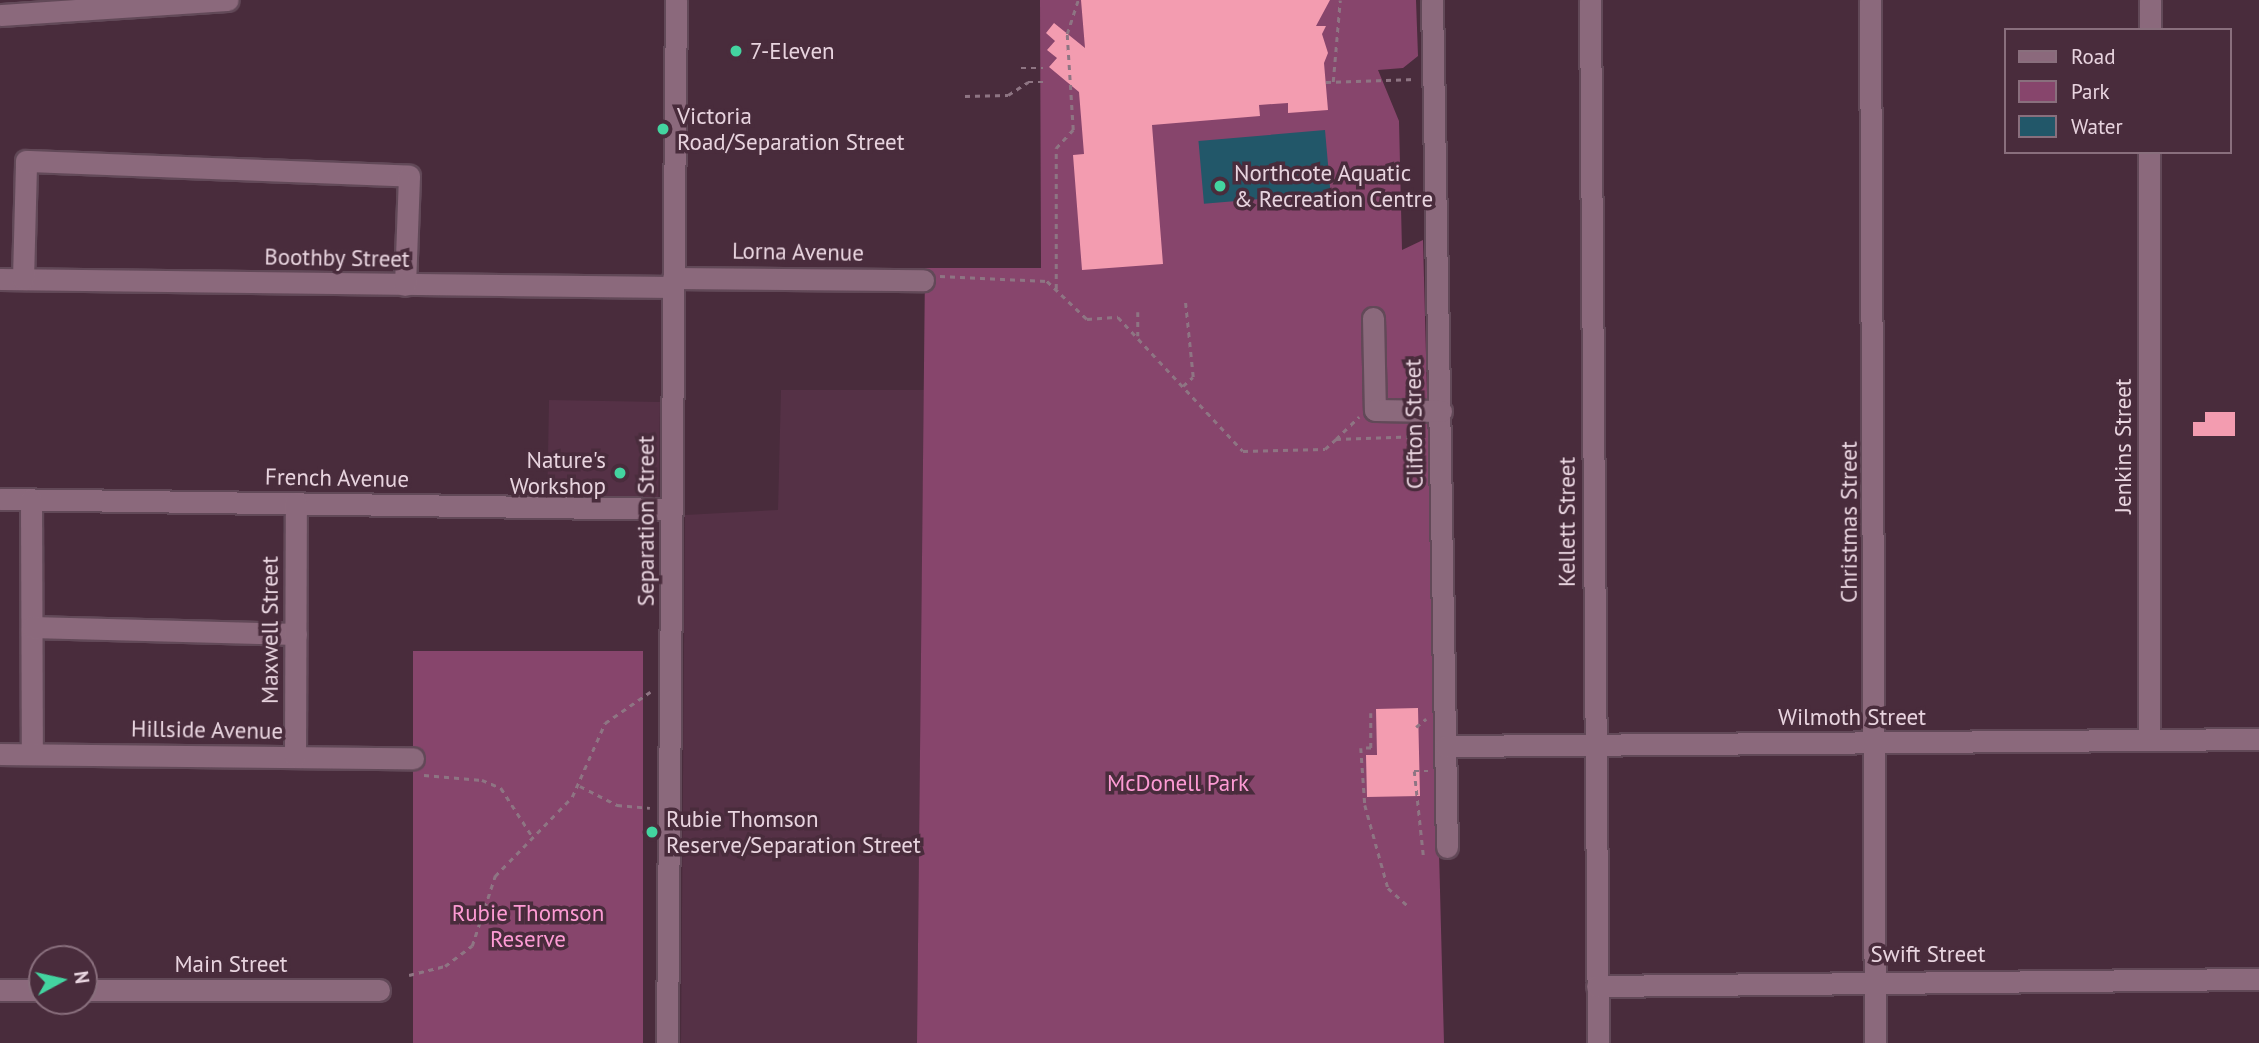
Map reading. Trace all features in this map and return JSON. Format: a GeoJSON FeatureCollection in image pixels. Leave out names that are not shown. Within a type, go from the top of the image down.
{"type":"FeatureCollection","features":[{"type":"Feature","properties":{"kind":"street"},"geometry":{"type":"LineString","coordinates":[[0,15],[228,0]]}},
{"type":"Feature","properties":{"kind":"street","name":"Separation Street"},"geometry":{"type":"LineString","coordinates":[[667,1043],[676,0]]}},
{"type":"Feature","properties":{"kind":"street","name":"Clifton Street"},"geometry":{"type":"LineString","coordinates":[[1432,0],[1447,847]]}},
{"type":"Feature","properties":{"kind":"street","name":"Kellett Street"},"geometry":{"type":"LineString","coordinates":[[1590,0],[1598,1043]]}},
{"type":"Feature","properties":{"kind":"street","name":"Christmas Street"},"geometry":{"type":"LineString","coordinates":[[1870,0],[1877,743],[1875,1043]]}},
{"type":"Feature","properties":{"kind":"street"},"geometry":{"type":"LineString","coordinates":[[2150,0],[2150,28]]}},
{"type":"Feature","properties":{"kind":"street","name":"Jenkins Street"},"geometry":{"type":"LineString","coordinates":[[2149,154],[2149,740]]}},
{"type":"Feature","properties":{"kind":"street"},"geometry":{"type":"LineString","coordinates":[[23,279],[26,161],[409,176],[405,285]]}},
{"type":"Feature","properties":{"kind":"street","name":"Boothby Street"},"geometry":{"type":"LineString","coordinates":[[0,279],[405,285],[673,283]]}},
{"type":"Feature","properties":{"kind":"street","name":"Lorna Avenue"},"geometry":{"type":"LineString","coordinates":[[673,283],[923,280]]}},
{"type":"Feature","properties":{"kind":"street"},"geometry":{"type":"LineString","coordinates":[[1373,318],[1375,410],[1440,411]]}},
{"type":"Feature","properties":{"kind":"street","name":"French Avenue"},"geometry":{"type":"LineString","coordinates":[[0,499],[672,509]]}},
{"type":"Feature","properties":{"kind":"street"},"geometry":{"type":"LineString","coordinates":[[31,499],[32,754]]}},
{"type":"Feature","properties":{"kind":"street","name":"Maxwell Street"},"geometry":{"type":"LineString","coordinates":[[295,757],[296,503]]}},
{"type":"Feature","properties":{"kind":"street"},"geometry":{"type":"LineString","coordinates":[[32,626],[296,635]]}},
{"type":"Feature","properties":{"kind":"street","name":"Wilmoth Street"},"geometry":{"type":"LineString","coordinates":[[1446,746],[2259,739]]}},
{"type":"Feature","properties":{"kind":"street","name":"Hillside Avenue"},"geometry":{"type":"LineString","coordinates":[[0,754],[295,757],[413,767]]}},
{"type":"Feature","properties":{"kind":"street","name":"Swift Street"},"geometry":{"type":"LineString","coordinates":[[1597,986],[1875,980],[2259,979]]}},
{"type":"Feature","properties":{"kind":"street"},"geometry":{"type":"LineString","coordinates":[[0,990],[28,990]]}},
{"type":"Feature","properties":{"kind":"street","name":"Main Street"},"geometry":{"type":"LineString","coordinates":[[98,990],[379,990]]}},
{"type":"Feature","properties":{"kind":"path"},"geometry":{"type":"LineString","coordinates":[[1056,291],[1056,148],[1073,130],[1067,34],[1078,0]]}},
{"type":"Feature","properties":{"kind":"path"},"geometry":{"type":"LineString","coordinates":[[1333,82],[1340,0]]}},
{"type":"Feature","properties":{"kind":"path"},"geometry":{"type":"LineString","coordinates":[[1021,68],[1043,68]]}},
{"type":"Feature","properties":{"kind":"path"},"geometry":{"type":"LineString","coordinates":[[1326,82],[1434,78]]}},
{"type":"Feature","properties":{"kind":"path"},"geometry":{"type":"LineString","coordinates":[[965,96],[1008,95],[1028,82],[1044,82]]}},
{"type":"Feature","properties":{"kind":"path"},"geometry":{"type":"LineString","coordinates":[[923,280],[934,276],[1047,281],[1087,319],[1118,317],[1243,452],[1325,449],[1375,402]]}},
{"type":"Feature","properties":{"kind":"path"},"geometry":{"type":"LineString","coordinates":[[1183,387],[1193,377],[1185,299]]}},
{"type":"Feature","properties":{"kind":"path"},"geometry":{"type":"LineString","coordinates":[[1137,337],[1138,312]]}},
{"type":"Feature","properties":{"kind":"path"},"geometry":{"type":"LineString","coordinates":[[1336,439],[1441,435]]}},
{"type":"Feature","properties":{"kind":"path"},"geometry":{"type":"LineString","coordinates":[[409,975],[444,966],[472,946],[495,876],[580,786],[605,723],[653,690]]}},
{"type":"Feature","properties":{"kind":"path"},"geometry":{"type":"LineString","coordinates":[[1371,713],[1371,748],[1361,748],[1365,805],[1388,888],[1409,907]]}},
{"type":"Feature","properties":{"kind":"path"},"geometry":{"type":"LineString","coordinates":[[413,767],[501,788],[531,836]]}},
{"type":"Feature","properties":{"kind":"path"},"geometry":{"type":"LineString","coordinates":[[1423,855],[1414,771],[1445,770]]}},
{"type":"Feature","properties":{"kind":"path"},"geometry":{"type":"LineString","coordinates":[[580,786],[617,805],[650,808]]}},
{"type":"Feature","properties":{"kind":"shaded area"},"geometry":{"type":"Polygon","coordinates":[[[781,390],[924,390],[917,1043],[681,1043],[685,515],[778,510],[781,390]]]}},
{"type":"Feature","properties":{"kind":"shaded area"},"geometry":{"type":"Polygon","coordinates":[[[549,400],[660,402],[658,498],[547,496],[549,400]]]}},
{"type":"Feature","properties":{"kind":"green space","name":"McDonell Park"},"geometry":{"type":"Polygon","coordinates":[[[1040,0],[1416,0],[1418,56],[1403,68],[1378,70],[1399,121],[1402,250],[1423,240],[1444,1043],[917,1043],[925,268],[1041,268],[1040,0]]]}},
{"type":"Feature","properties":{"kind":"green space","name":"Rubie Thomson Reserve"},"geometry":{"type":"Polygon","coordinates":[[[413,651],[643,651],[643,1043],[413,1043],[413,651]]]}},
{"type":"Feature","properties":{"kind":"water"},"geometry":{"type":"Polygon","coordinates":[[[1325,130],[1330,193],[1204,204],[1198,141],[1325,130]]]}},
{"type":"Feature","properties":{"kind":"building"},"geometry":{"type":"Polygon","coordinates":[[[1081,0],[1330,0],[1316,26],[1326,26],[1322,34],[1328,53],[1324,63],[1328,110],[1288,113],[1288,103],[1259,105],[1260,116],[1152,125],[1163,264],[1082,270],[1073,155],[1084,154],[1079,92],[1049,67],[1057,58],[1047,50],[1055,41],[1046,33],[1054,23],[1085,48],[1081,0]]]}},
{"type":"Feature","properties":{"kind":"building"},"geometry":{"type":"Polygon","coordinates":[[[2205,412],[2235,412],[2235,436],[2193,436],[2193,422],[2205,422],[2205,412]]]}},
{"type":"Feature","properties":{"kind":"building"},"geometry":{"type":"Polygon","coordinates":[[[1418,708],[1420,796],[1367,797],[1366,755],[1377,755],[1376,709],[1418,708]]]}},
{"type":"Feature","properties":{"kind":"place","name":"7-Eleven"},"geometry":{"type":"Point","coordinates":[736,51]}},
{"type":"Feature","properties":{"kind":"place","name":"Victoria Road/Separation Street"},"geometry":{"type":"Point","coordinates":[663,129]}},
{"type":"Feature","properties":{"kind":"place","name":"Northcote Aquatic & Recreation Centre"},"geometry":{"type":"Point","coordinates":[1220,186]}},
{"type":"Feature","properties":{"kind":"place","name":"Nature's Workshop"},"geometry":{"type":"Point","coordinates":[620,473]}},
{"type":"Feature","properties":{"kind":"place","name":"Rubie Thomson Reserve/Separation Street"},"geometry":{"type":"Point","coordinates":[652,832]}}]}
